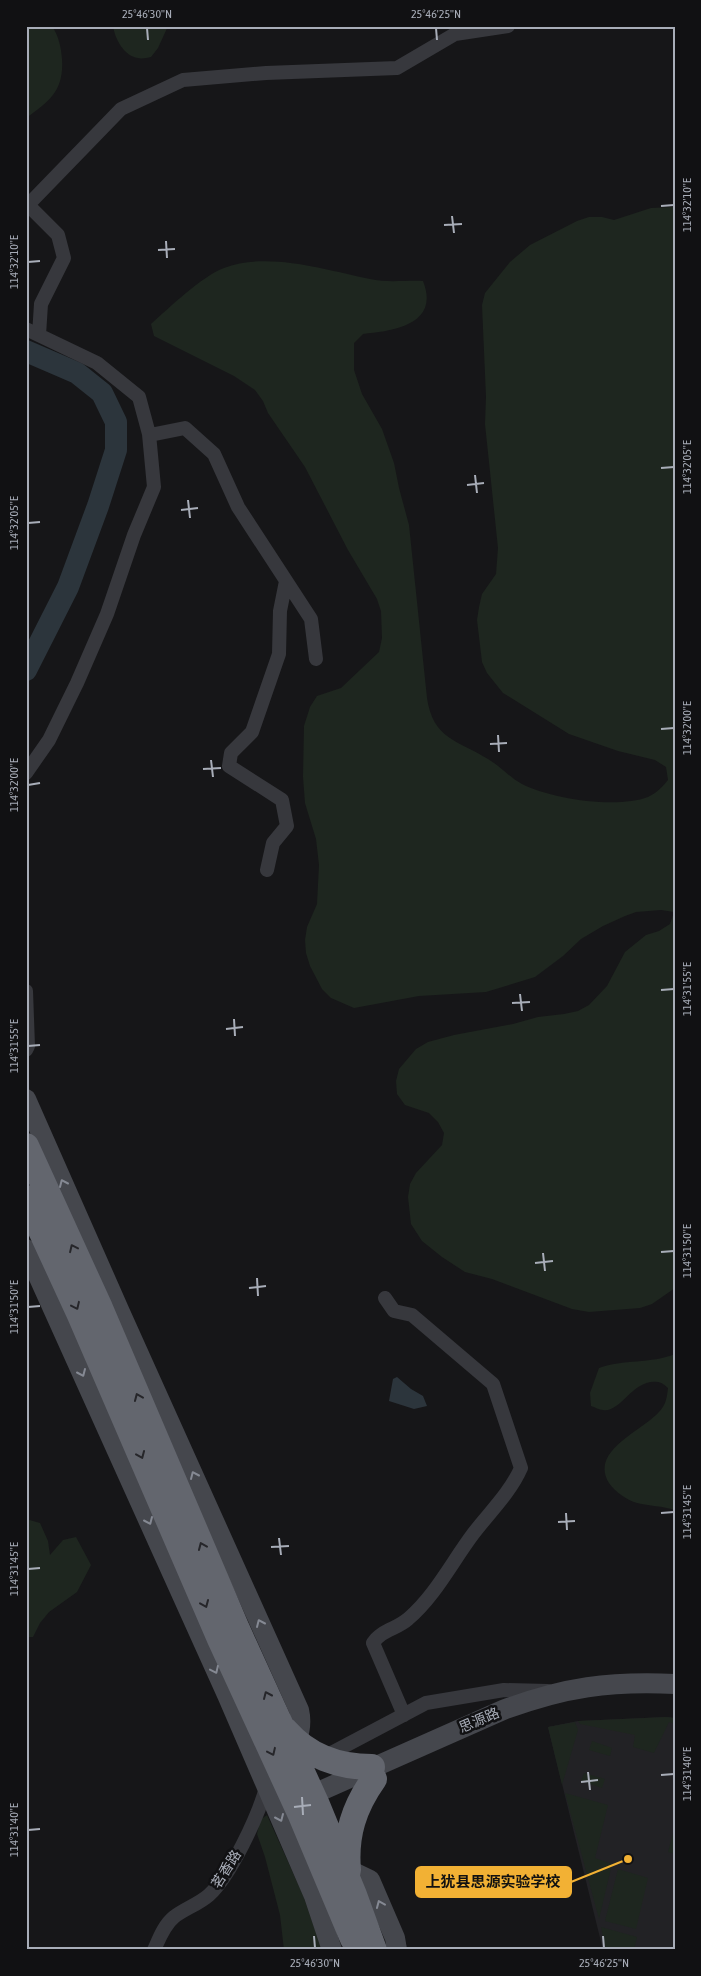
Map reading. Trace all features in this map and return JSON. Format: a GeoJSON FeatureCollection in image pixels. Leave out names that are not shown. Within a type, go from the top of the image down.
{"type":"FeatureCollection","features":[{"type":"Feature","properties":{"kind":"highway"},"geometry":{"type":"LineString","coordinates":[[26,1146],[100,1308],[233,1620],[289,1738],[306,1804],[356,1950]]}},
{"type":"Feature","properties":{"kind":"highway"},"geometry":{"type":"LineString","coordinates":[[26,1198],[80,1314],[220,1638],[275,1783],[306,1804],[345,1868],[374,1950]]}},
{"type":"Feature","properties":{"kind":"highway"},"geometry":{"type":"LineString","coordinates":[[289,1738],[322,1758],[373,1773],[352,1818],[345,1868]]}},
{"type":"Feature","properties":{"kind":"street"},"geometry":{"type":"LineString","coordinates":[[39,335],[41,304],[64,258],[58,235],[27,206],[121,109],[183,80],[266,73],[397,68],[455,34],[508,26]]}},
{"type":"Feature","properties":{"kind":"street"},"geometry":{"type":"LineString","coordinates":[[26,329],[97,363],[138,397],[150,435],[154,487],[134,536],[107,614],[77,683],[49,740],[26,773]]}},
{"type":"Feature","properties":{"kind":"street"},"geometry":{"type":"LineString","coordinates":[[150,435],[185,428],[214,454],[238,507],[311,619],[316,659]]}},
{"type":"Feature","properties":{"kind":"street"},"geometry":{"type":"LineString","coordinates":[[267,870],[273,843],[288,826],[282,800],[229,766],[231,753],[252,732],[279,654],[280,611],[286,581]]}},
{"type":"Feature","properties":{"kind":"street"},"geometry":{"type":"LineString","coordinates":[[26,990],[28,1046],[26,1050]]}},
{"type":"Feature","properties":{"kind":"street"},"geometry":{"type":"LineString","coordinates":[[26,1099],[299,1710],[301,1720],[289,1738]]}},
{"type":"Feature","properties":{"kind":"street"},"geometry":{"type":"LineString","coordinates":[[26,1249],[227,1695],[275,1783],[332,1950]]}},
{"type":"Feature","properties":{"kind":"street"},"geometry":{"type":"LineString","coordinates":[[385,1298],[394,1310],[412,1315],[493,1384],[521,1468],[516,1479],[472,1535],[437,1586],[407,1620],[377,1636],[373,1643],[404,1715]]}},
{"type":"Feature","properties":{"kind":"street","name":"思源路"},"geometry":{"type":"LineString","coordinates":[[306,1804],[503,1710],[537,1697],[609,1683],[675,1684]]}},
{"type":"Feature","properties":{"kind":"street"},"geometry":{"type":"LineString","coordinates":[[322,1758],[426,1704],[504,1690],[559,1692]]}},
{"type":"Feature","properties":{"kind":"street","name":"思源路"},"geometry":{"type":"LineString","coordinates":[[373,1773],[540,1709],[610,1695],[675,1696]]}},
{"type":"Feature","properties":{"kind":"street","name":"茗香路"},"geometry":{"type":"LineString","coordinates":[[154,1950],[164,1928],[173,1918],[209,1895],[225,1877],[275,1783]]}},
{"type":"Feature","properties":{"kind":"street"},"geometry":{"type":"LineString","coordinates":[[345,1868],[370,1880],[395,1938],[397,1950]]}},
{"type":"Feature","properties":{"kind":"shaded area"},"geometry":{"type":"Polygon","coordinates":[[[26,26],[52,26],[60,46],[62,70],[61,79],[54,94],[26,118],[26,26]]]}},
{"type":"Feature","properties":{"kind":"shaded area"},"geometry":{"type":"Polygon","coordinates":[[[113,26],[168,26],[158,48],[151,57],[141,58],[133,57],[124,50],[118,41],[113,26]]]}},
{"type":"Feature","properties":{"kind":"shaded area"},"geometry":{"type":"Polygon","coordinates":[[[675,207],[675,1288],[652,1304],[640,1308],[589,1312],[572,1309],[492,1279],[465,1272],[422,1241],[411,1224],[408,1197],[410,1184],[416,1173],[442,1145],[444,1133],[438,1122],[429,1113],[405,1105],[397,1094],[396,1081],[399,1069],[416,1049],[428,1042],[538,1017],[578,1011],[589,1005],[607,986],[625,952],[646,935],[659,931],[670,924],[674,912],[661,910],[636,912],[625,916],[581,939],[563,956],[535,977],[486,992],[419,996],[354,1008],[331,998],[322,989],[310,966],[305,940],[307,927],[317,904],[319,865],[316,839],[305,803],[303,777],[304,726],[310,707],[317,696],[341,688],[379,652],[382,638],[381,611],[377,599],[348,550],[305,467],[268,413],[263,401],[255,390],[234,376],[154,336],[151,324],[206,278],[224,268],[241,263],[259,261],[278,262],[316,267],[377,280],[423,281],[427,296],[425,307],[420,316],[401,327],[363,334],[354,343],[354,370],[362,394],[382,429],[394,463],[409,525],[430,712],[435,722],[448,737],[492,762],[522,784],[550,794],[584,801],[635,801],[648,797],[664,785],[668,780],[666,767],[655,760],[618,751],[569,734],[503,693],[487,673],[482,662],[477,620],[482,594],[496,574],[498,548],[485,424],[486,397],[482,305],[485,293],[510,262],[530,245],[577,221],[589,217],[602,217],[614,220],[651,208],[675,207]]]}},
{"type":"Feature","properties":{"kind":"shaded area"},"geometry":{"type":"Polygon","coordinates":[[[675,1354],[675,1510],[629,1500],[609,1483],[605,1472],[606,1461],[612,1451],[663,1407],[668,1388],[659,1382],[649,1382],[634,1390],[616,1406],[603,1410],[591,1406],[590,1393],[599,1368],[675,1354]]]}},
{"type":"Feature","properties":{"kind":"shaded area"},"geometry":{"type":"Polygon","coordinates":[[[397,1377],[423,1396],[427,1406],[414,1409],[389,1401],[393,1379],[397,1377]]]}},
{"type":"Feature","properties":{"kind":"shaded area"},"geometry":{"type":"Polygon","coordinates":[[[26,1519],[40,1523],[48,1541],[50,1555],[63,1540],[76,1537],[91,1565],[77,1592],[49,1612],[40,1623],[33,1637],[26,1637],[26,1519]]]}},
{"type":"Feature","properties":{"kind":"shaded area"},"geometry":{"type":"Polygon","coordinates":[[[675,1718],[675,1950],[603,1950],[548,1727],[578,1721],[675,1718]]]}},
{"type":"Feature","properties":{"kind":"shaded area"},"geometry":{"type":"Polygon","coordinates":[[[675,1718],[675,1724],[669,1722],[654,1753],[633,1747],[635,1735],[580,1724],[578,1721],[675,1718]]]}},
{"type":"Feature","properties":{"kind":"shaded area"},"geometry":{"type":"Polygon","coordinates":[[[575,1722],[578,1730],[562,1785],[548,1727],[575,1722]]]}},
{"type":"Feature","properties":{"kind":"shaded area"},"geometry":{"type":"Polygon","coordinates":[[[592,1741],[612,1748],[610,1756],[589,1750],[592,1741]]]}},
{"type":"Feature","properties":{"kind":"shaded area"},"geometry":{"type":"Polygon","coordinates":[[[584,1773],[605,1779],[602,1788],[581,1781],[584,1773]]]}},
{"type":"Feature","properties":{"kind":"shaded area"},"geometry":{"type":"Polygon","coordinates":[[[565,1793],[608,1805],[595,1858],[612,1864],[599,1919],[565,1793]]]}},
{"type":"Feature","properties":{"kind":"shaded area"},"geometry":{"type":"Polygon","coordinates":[[[267,1815],[303,1895],[322,1950],[284,1950],[280,1915],[257,1834],[260,1820],[267,1815]]]}},
{"type":"Feature","properties":{"kind":"shaded area"},"geometry":{"type":"Polygon","coordinates":[[[675,1826],[675,1854],[668,1852],[675,1826]]]}},
{"type":"Feature","properties":{"kind":"shaded area"},"geometry":{"type":"Polygon","coordinates":[[[618,1869],[648,1878],[636,1929],[605,1921],[618,1869]]]}},
{"type":"Feature","properties":{"kind":"shaded area"},"geometry":{"type":"Polygon","coordinates":[[[601,1927],[637,1937],[634,1950],[606,1950],[601,1927]]]}},
{"type":"Feature","properties":{"kind":"waterway"},"geometry":{"type":"LineString","coordinates":[[26,351],[77,373],[102,393],[116,422],[116,450],[98,506],[68,587],[26,670]]}},
{"type":"Feature","properties":{"kind":"place","name":"上犹县思源实验学校"},"geometry":{"type":"Point","coordinates":[628,1859]}}]}
